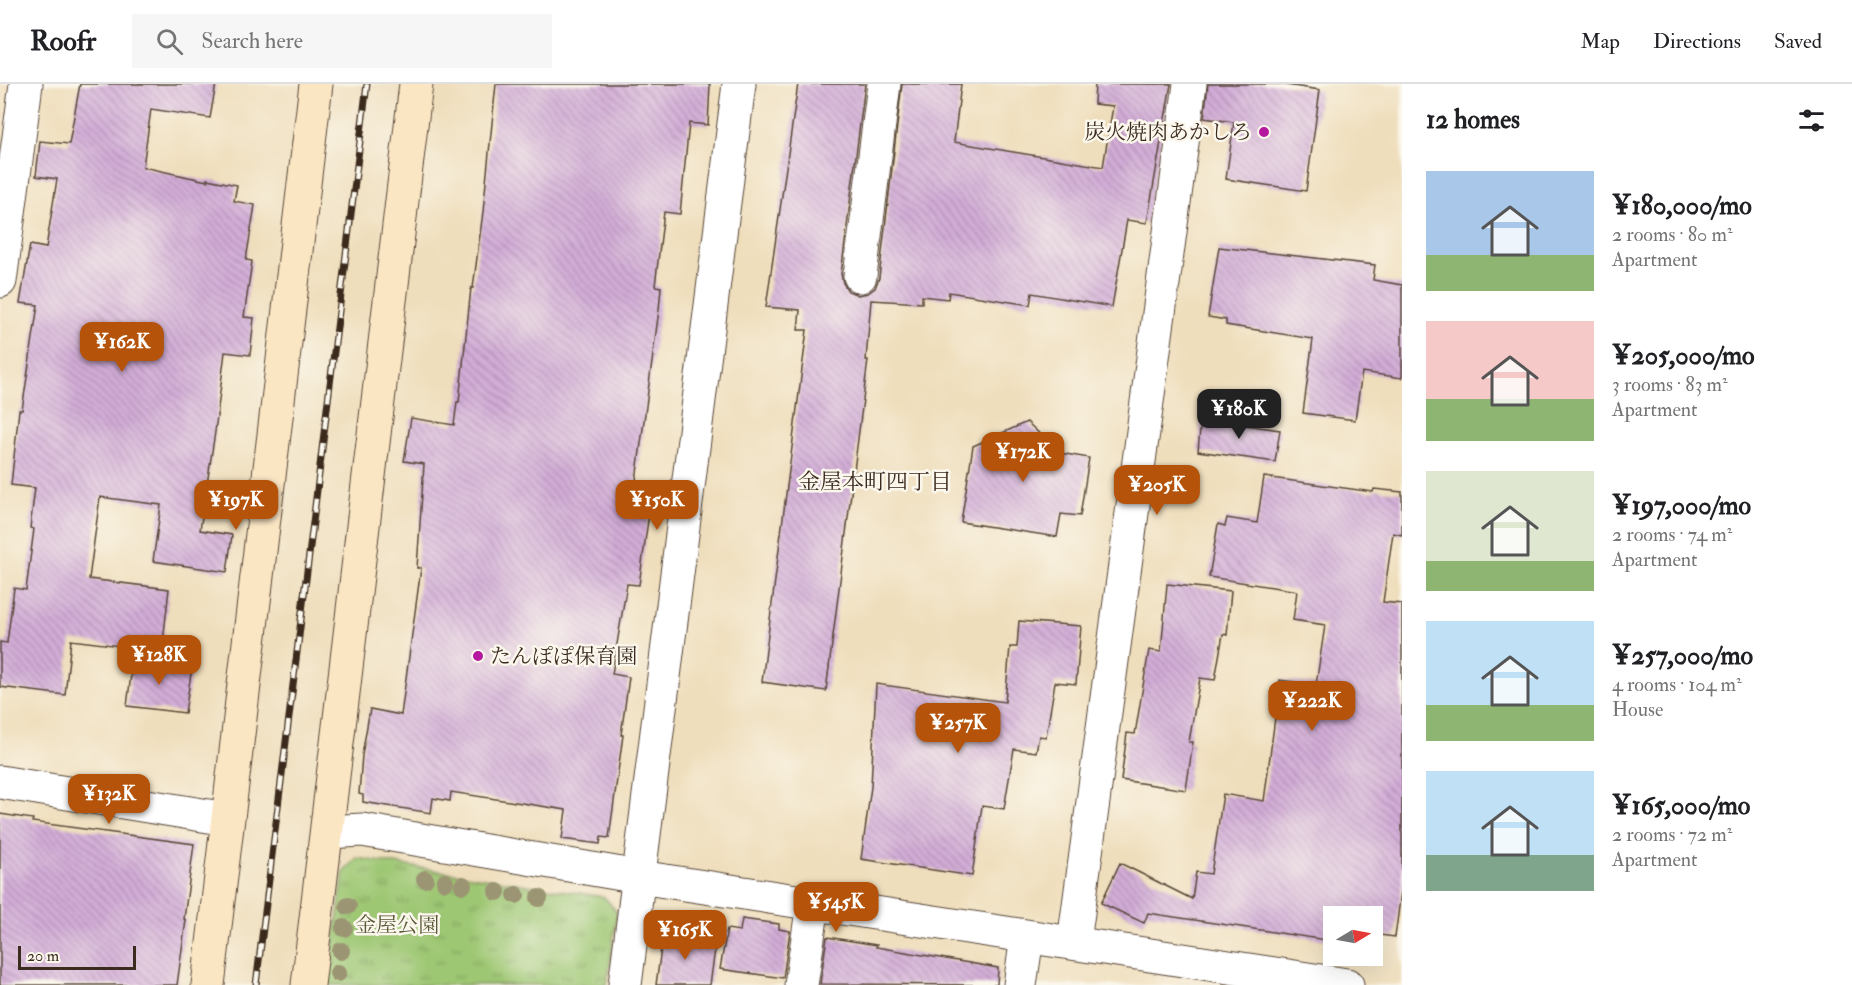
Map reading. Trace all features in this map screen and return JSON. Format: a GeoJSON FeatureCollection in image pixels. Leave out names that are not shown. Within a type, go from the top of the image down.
{"type":"FeatureCollection","features":[{"type":"Feature","properties":{"kind":"street"},"geometry":{"type":"LineString","coordinates":[[0,282],[6,192],[26,84]]}},
{"type":"Feature","properties":{"kind":"street"},"geometry":{"type":"LineString","coordinates":[[208,985],[316,84]]}},
{"type":"Feature","properties":{"kind":"street"},"geometry":{"type":"LineString","coordinates":[[308,985],[416,84]]}},
{"type":"Feature","properties":{"kind":"street"},"geometry":{"type":"LineString","coordinates":[[625,985],[739,84]]}},
{"type":"Feature","properties":{"kind":"street"},"geometry":{"type":"LineString","coordinates":[[860,276],[884,84]]}},
{"type":"Feature","properties":{"kind":"street"},"geometry":{"type":"LineString","coordinates":[[1074,942],[1190,84]]}},
{"type":"Feature","properties":{"kind":"street"},"geometry":{"type":"LineString","coordinates":[[0,782],[227,819]]}},
{"type":"Feature","properties":{"kind":"street"},"geometry":{"type":"LineString","coordinates":[[328,832],[362,831],[639,877],[1347,985]]}},
{"type":"Feature","properties":{"kind":"street"},"geometry":{"type":"LineString","coordinates":[[801,985],[813,904]]}},
{"type":"Feature","properties":{"kind":"street"},"geometry":{"type":"LineString","coordinates":[[1020,985],[1027,937]]}},
{"type":"Feature","properties":{"kind":"green space","name":"金屋公園"},"geometry":{"type":"Polygon","coordinates":[[[357,858],[604,897],[617,912],[607,985],[328,985],[344,871],[357,858]]]}},
{"type":"Feature","properties":{"kind":"building"},"geometry":{"type":"Polygon","coordinates":[[[80,84],[216,84],[210,118],[151,109],[143,167],[237,185],[234,201],[255,205],[246,260],[252,261],[244,317],[254,318],[250,355],[225,352],[200,530],[232,535],[227,572],[153,561],[161,505],[100,497],[89,579],[169,589],[162,651],[71,640],[65,695],[0,687],[0,642],[7,643],[14,588],[26,590],[34,529],[30,528],[35,488],[11,485],[19,410],[22,410],[38,305],[20,303],[30,245],[46,248],[57,179],[36,176],[40,141],[69,144],[80,84]]]}},
{"type":"Feature","properties":{"kind":"building"},"geometry":{"type":"Polygon","coordinates":[[[496,84],[710,84],[708,125],[689,123],[680,214],[664,212],[655,286],[661,287],[659,310],[632,510],[649,513],[639,585],[627,584],[612,674],[629,677],[609,838],[601,837],[600,844],[562,839],[566,810],[451,792],[450,801],[433,798],[431,813],[363,802],[363,795],[359,794],[362,755],[370,709],[401,715],[421,568],[417,568],[424,464],[404,461],[411,418],[454,425],[457,402],[459,402],[471,288],[473,288],[483,212],[496,84]]]}},
{"type":"Feature","properties":{"kind":"building"},"geometry":{"type":"Polygon","coordinates":[[[798,84],[865,84],[841,274],[848,291],[858,295],[868,293],[875,288],[879,278],[902,84],[961,84],[954,142],[1103,167],[1113,106],[1094,104],[1095,84],[1171,84],[1147,223],[1127,220],[1112,307],[1032,293],[1030,305],[949,292],[948,299],[922,296],[922,303],[871,300],[866,360],[868,360],[826,691],[762,682],[807,330],[798,330],[800,310],[766,307],[798,84]]]}},
{"type":"Feature","properties":{"kind":"building"},"geometry":{"type":"Polygon","coordinates":[[[1208,84],[1279,84],[1320,90],[1306,191],[1226,179],[1234,122],[1204,118],[1208,84]]]}},
{"type":"Feature","properties":{"kind":"building"},"geometry":{"type":"Polygon","coordinates":[[[1219,247],[1375,265],[1373,280],[1402,285],[1402,378],[1362,372],[1355,420],[1303,413],[1313,339],[1226,325],[1226,320],[1208,317],[1219,247]]]}},
{"type":"Feature","properties":{"kind":"building"},"geometry":{"type":"Polygon","coordinates":[[[1201,419],[1280,430],[1275,462],[1198,451],[1201,419]]]}},
{"type":"Feature","properties":{"kind":"building"},"geometry":{"type":"Polygon","coordinates":[[[1027,422],[1060,453],[1089,458],[1080,516],[1061,514],[1057,537],[961,522],[973,446],[1027,422]]]}},
{"type":"Feature","properties":{"kind":"building"},"geometry":{"type":"Polygon","coordinates":[[[1264,477],[1373,492],[1374,489],[1402,492],[1402,535],[1393,533],[1383,602],[1402,604],[1402,884],[1395,937],[1383,935],[1383,906],[1323,906],[1323,939],[1148,913],[1144,923],[1101,903],[1120,863],[1192,899],[1196,872],[1211,874],[1223,794],[1264,801],[1280,680],[1316,685],[1325,625],[1293,620],[1297,591],[1209,577],[1218,524],[1225,526],[1227,518],[1257,523],[1264,477]]]}},
{"type":"Feature","properties":{"kind":"building"},"geometry":{"type":"Polygon","coordinates":[[[1167,584],[1231,591],[1227,635],[1223,634],[1215,680],[1200,678],[1189,742],[1193,742],[1186,790],[1121,780],[1127,733],[1135,734],[1149,650],[1161,652],[1167,584]]]}},
{"type":"Feature","properties":{"kind":"building"},"geometry":{"type":"Polygon","coordinates":[[[1019,621],[1081,626],[1076,684],[1055,682],[1046,737],[1039,736],[1036,752],[1014,749],[1004,809],[982,806],[972,876],[861,859],[871,787],[876,684],[1005,702],[1010,647],[1017,647],[1019,621]]]}},
{"type":"Feature","properties":{"kind":"building"},"geometry":{"type":"Polygon","coordinates":[[[133,659],[192,667],[185,713],[127,706],[133,659]]]}},
{"type":"Feature","properties":{"kind":"building"},"geometry":{"type":"Polygon","coordinates":[[[0,814],[33,819],[32,822],[194,844],[177,985],[0,985],[0,814]]]}},
{"type":"Feature","properties":{"kind":"building"},"geometry":{"type":"Polygon","coordinates":[[[742,919],[779,924],[779,929],[790,931],[783,978],[720,969],[727,929],[740,931],[742,919]]]}},
{"type":"Feature","properties":{"kind":"building"},"geometry":{"type":"Polygon","coordinates":[[[663,934],[716,942],[710,985],[656,985],[663,934]]]}},
{"type":"Feature","properties":{"kind":"building"},"geometry":{"type":"Polygon","coordinates":[[[827,937],[998,968],[997,985],[820,984],[827,937]]]}},
{"type":"Feature","properties":{"kind":"railway"},"geometry":{"type":"LineString","coordinates":[[256,985],[367,84]]}},
{"type":"Feature","properties":{"kind":"place","name":"炭火焼肉あかしろ"},"geometry":{"type":"Point","coordinates":[1264,132]}},
{"type":"Feature","properties":{"kind":"place","name":"たんぽぽ保育園"},"geometry":{"type":"Point","coordinates":[478,656]}},
{"type":"Feature","properties":{"kind":"district","name":"金屋本町四丁目"},"geometry":{"type":"Point","coordinates":[875,482]}}]}
